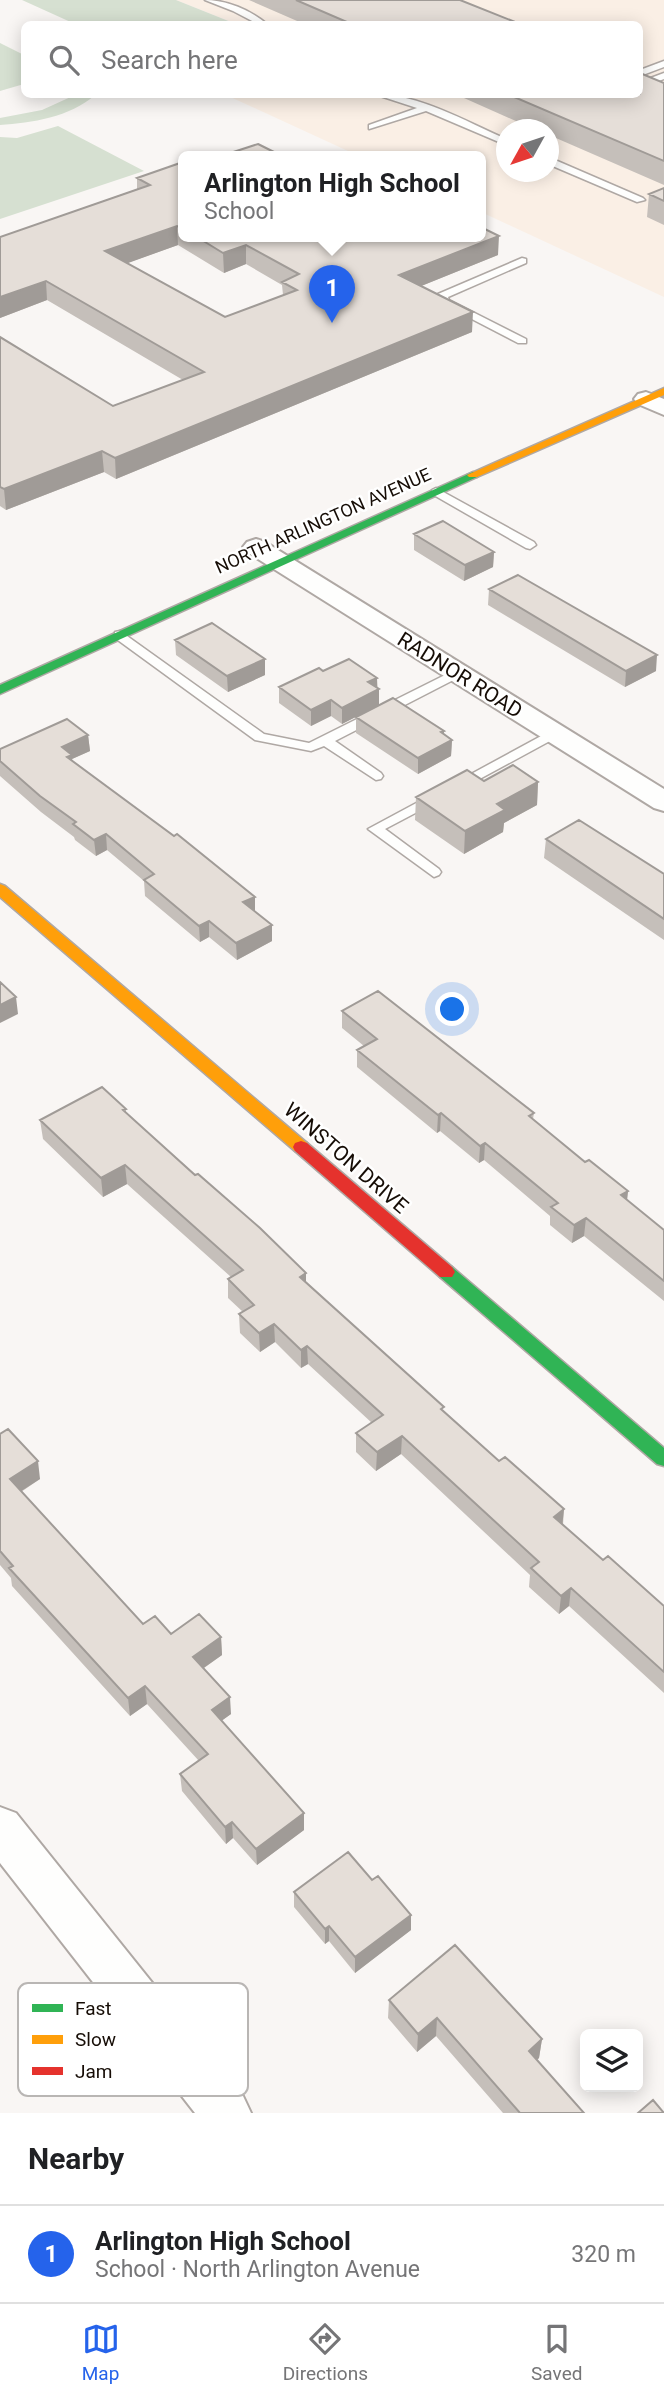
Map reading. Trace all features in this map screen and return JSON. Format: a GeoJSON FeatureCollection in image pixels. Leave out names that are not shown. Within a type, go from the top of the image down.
{"type":"FeatureCollection","features":[{"type":"Feature","properties":{"kind":"main road","name":"NORTH ARLINGTON AVENUE"},"geometry":{"type":"LineString","coordinates":[[0,690],[120,635],[262,551],[436,492],[658,399]]}},
{"type":"Feature","properties":{"kind":"main road","name":"WINSTON DRIVE"},"geometry":{"type":"LineString","coordinates":[[0,889],[664,1459]]}},
{"type":"Feature","properties":{"kind":"street","name":"RADNOR ROAD"},"geometry":{"type":"LineString","coordinates":[[262,551],[664,802]]}},
{"type":"Feature","properties":{"kind":"street"},"geometry":{"type":"LineString","coordinates":[[0,1828],[123,1983]]}},
{"type":"Feature","properties":{"kind":"street"},"geometry":{"type":"LineString","coordinates":[[213,2096],[226,2113]]}},
{"type":"Feature","properties":{"kind":"lane"},"geometry":{"type":"LineString","coordinates":[[209,0],[236,9],[258,21]]}},
{"type":"Feature","properties":{"kind":"lane"},"geometry":{"type":"LineString","coordinates":[[643,72],[664,64]]}},
{"type":"Feature","properties":{"kind":"lane"},"geometry":{"type":"LineString","coordinates":[[643,84],[664,76]]}},
{"type":"Feature","properties":{"kind":"lane"},"geometry":{"type":"LineString","coordinates":[[392,98],[426,108],[496,138]]}},
{"type":"Feature","properties":{"kind":"lane"},"geometry":{"type":"LineString","coordinates":[[372,127],[426,108]]}},
{"type":"Feature","properties":{"kind":"lane"},"geometry":{"type":"LineString","coordinates":[[559,165],[640,200]]}},
{"type":"Feature","properties":{"kind":"lane"},"geometry":{"type":"LineString","coordinates":[[522,261],[442,296],[444,302],[522,341]]}},
{"type":"Feature","properties":{"kind":"lane"},"geometry":{"type":"LineString","coordinates":[[436,492],[530,545]]}},
{"type":"Feature","properties":{"kind":"lane"},"geometry":{"type":"LineString","coordinates":[[120,635],[260,737],[311,747],[458,674]]}},
{"type":"Feature","properties":{"kind":"lane"},"geometry":{"type":"LineString","coordinates":[[435,872],[375,829],[554,733]]}},
{"type":"Feature","properties":{"kind":"lane"},"geometry":{"type":"LineString","coordinates":[[325,740],[376,776]]}},
{"type":"Feature","properties":{"kind":"shaded area"},"geometry":{"type":"Polygon","coordinates":[[[176,0],[664,0],[664,297],[486,214],[486,151],[348,151],[233,98],[643,98],[643,21],[228,21],[176,0]]]}},
{"type":"Feature","properties":{"kind":"green space"},"geometry":{"type":"Polygon","coordinates":[[[22,0],[176,0],[228,21],[68,21],[22,0]]]}},
{"type":"Feature","properties":{"kind":"green space"},"geometry":{"type":"Polygon","coordinates":[[[0,43],[21,54],[21,85],[0,91],[0,43]]]}},
{"type":"Feature","properties":{"kind":"green space"},"geometry":{"type":"Polygon","coordinates":[[[68,98],[91,98],[62,114],[25,123],[0,125],[0,118],[42,110],[68,98]]]}},
{"type":"Feature","properties":{"kind":"green space"},"geometry":{"type":"Polygon","coordinates":[[[58,126],[144,171],[0,219],[0,137],[17,138],[58,126]]]}},
{"type":"Feature","properties":{"kind":"building"},"geometry":{"type":"Polygon","coordinates":[[[296,0],[460,0],[512,21],[345,21],[296,0]]]}},
{"type":"Feature","properties":{"kind":"building"},"geometry":{"type":"Polygon","coordinates":[[[643,74],[664,83],[664,161],[516,98],[643,98],[643,74]]]}},
{"type":"Feature","properties":{"kind":"building"},"geometry":{"type":"Polygon","coordinates":[[[258,144],[272,151],[236,151],[258,144]]]}},
{"type":"Feature","properties":{"kind":"building"},"geometry":{"type":"Polygon","coordinates":[[[178,164],[178,226],[105,251],[225,317],[297,290],[282,282],[299,274],[246,245],[223,253],[205,242],[484,242],[399,275],[473,312],[115,458],[102,451],[4,489],[0,487],[0,337],[113,406],[204,372],[46,281],[0,297],[0,237],[150,185],[137,178],[178,164]]]}},
{"type":"Feature","properties":{"kind":"building"},"geometry":{"type":"Polygon","coordinates":[[[664,188],[664,201],[649,194],[664,188]]]}},
{"type":"Feature","properties":{"kind":"building"},"geometry":{"type":"Polygon","coordinates":[[[486,230],[499,236],[486,241],[486,230]]]}},
{"type":"Feature","properties":{"kind":"building"},"geometry":{"type":"Polygon","coordinates":[[[443,521],[494,552],[465,565],[414,534],[443,521]]]}},
{"type":"Feature","properties":{"kind":"building"},"geometry":{"type":"Polygon","coordinates":[[[518,575],[657,655],[626,671],[489,589],[518,575]]]}},
{"type":"Feature","properties":{"kind":"building"},"geometry":{"type":"Polygon","coordinates":[[[212,623],[265,659],[227,676],[175,640],[212,623]]]}},
{"type":"Feature","properties":{"kind":"building"},"geometry":{"type":"Polygon","coordinates":[[[349,659],[377,678],[368,682],[379,689],[342,708],[331,700],[311,710],[279,687],[319,668],[323,671],[349,659]]]}},
{"type":"Feature","properties":{"kind":"building"},"geometry":{"type":"Polygon","coordinates":[[[393,698],[444,731],[441,732],[452,740],[418,758],[356,717],[393,698]]]}},
{"type":"Feature","properties":{"kind":"building"},"geometry":{"type":"Polygon","coordinates":[[[67,719],[88,735],[62,747],[72,755],[67,757],[174,836],[177,834],[255,897],[243,902],[272,925],[236,943],[209,921],[199,926],[144,880],[154,874],[106,834],[94,840],[73,824],[76,822],[40,796],[0,761],[0,749],[67,719]]]}},
{"type":"Feature","properties":{"kind":"building"},"geometry":{"type":"Polygon","coordinates":[[[513,765],[538,782],[497,804],[505,810],[465,831],[416,797],[467,770],[484,781],[513,765]]]}},
{"type":"Feature","properties":{"kind":"building"},"geometry":{"type":"Polygon","coordinates":[[[579,820],[664,874],[664,919],[546,839],[579,820]]]}},
{"type":"Feature","properties":{"kind":"building"},"geometry":{"type":"Polygon","coordinates":[[[0,982],[16,997],[0,1005],[0,982]]]}},
{"type":"Feature","properties":{"kind":"building"},"geometry":{"type":"Polygon","coordinates":[[[378,991],[534,1113],[529,1116],[585,1162],[589,1160],[628,1191],[621,1195],[664,1230],[664,1281],[586,1218],[574,1225],[551,1207],[558,1203],[485,1143],[480,1146],[357,1050],[377,1039],[342,1011],[378,991]]]}},
{"type":"Feature","properties":{"kind":"building"},"geometry":{"type":"Polygon","coordinates":[[[102,1087],[126,1109],[123,1110],[195,1175],[198,1174],[260,1228],[306,1273],[300,1277],[444,1407],[441,1409],[499,1461],[505,1457],[564,1509],[554,1517],[603,1560],[608,1556],[664,1606],[664,1672],[571,1588],[561,1596],[531,1568],[539,1562],[402,1436],[377,1452],[356,1433],[383,1415],[307,1346],[301,1350],[274,1324],[259,1333],[239,1314],[254,1305],[228,1279],[243,1270],[125,1165],[101,1178],[40,1120],[102,1087]]]}},
{"type":"Feature","properties":{"kind":"building"},"geometry":{"type":"Polygon","coordinates":[[[8,1429],[38,1461],[10,1479],[143,1624],[155,1616],[171,1634],[199,1614],[221,1637],[193,1657],[230,1697],[212,1710],[304,1813],[256,1849],[232,1822],[225,1827],[180,1774],[208,1754],[145,1686],[128,1698],[9,1568],[13,1566],[0,1551],[0,1434],[8,1429]]]}},
{"type":"Feature","properties":{"kind":"building"},"geometry":{"type":"Polygon","coordinates":[[[348,1852],[372,1880],[378,1876],[411,1915],[355,1957],[329,1926],[325,1929],[294,1892],[348,1852]]]}},
{"type":"Feature","properties":{"kind":"building"},"geometry":{"type":"Polygon","coordinates":[[[455,1945],[542,2039],[529,2051],[584,2113],[520,2113],[437,2018],[418,2034],[389,2000],[455,1945]]]}},
{"type":"Feature","properties":{"kind":"building"},"geometry":{"type":"Polygon","coordinates":[[[653,2100],[664,2113],[638,2113],[653,2100]]]}},
{"type":"Feature","properties":{"kind":"traffic: fast"},"geometry":{"type":"LineString","coordinates":[[0,690],[473,475]]}},
{"type":"Feature","properties":{"kind":"traffic: fast"},"geometry":{"type":"LineString","coordinates":[[446,1272],[664,1459]]}},
{"type":"Feature","properties":{"kind":"traffic: slow"},"geometry":{"type":"LineString","coordinates":[[473,475],[664,391]]}},
{"type":"Feature","properties":{"kind":"traffic: slow"},"geometry":{"type":"LineString","coordinates":[[0,889],[301,1147]]}},
{"type":"Feature","properties":{"kind":"traffic: jam"},"geometry":{"type":"LineString","coordinates":[[301,1147],[446,1272]]}},
{"type":"Feature","properties":{"kind":"place","name":"Arlington High School"},"geometry":{"type":"Point","coordinates":[332,323]}}]}
